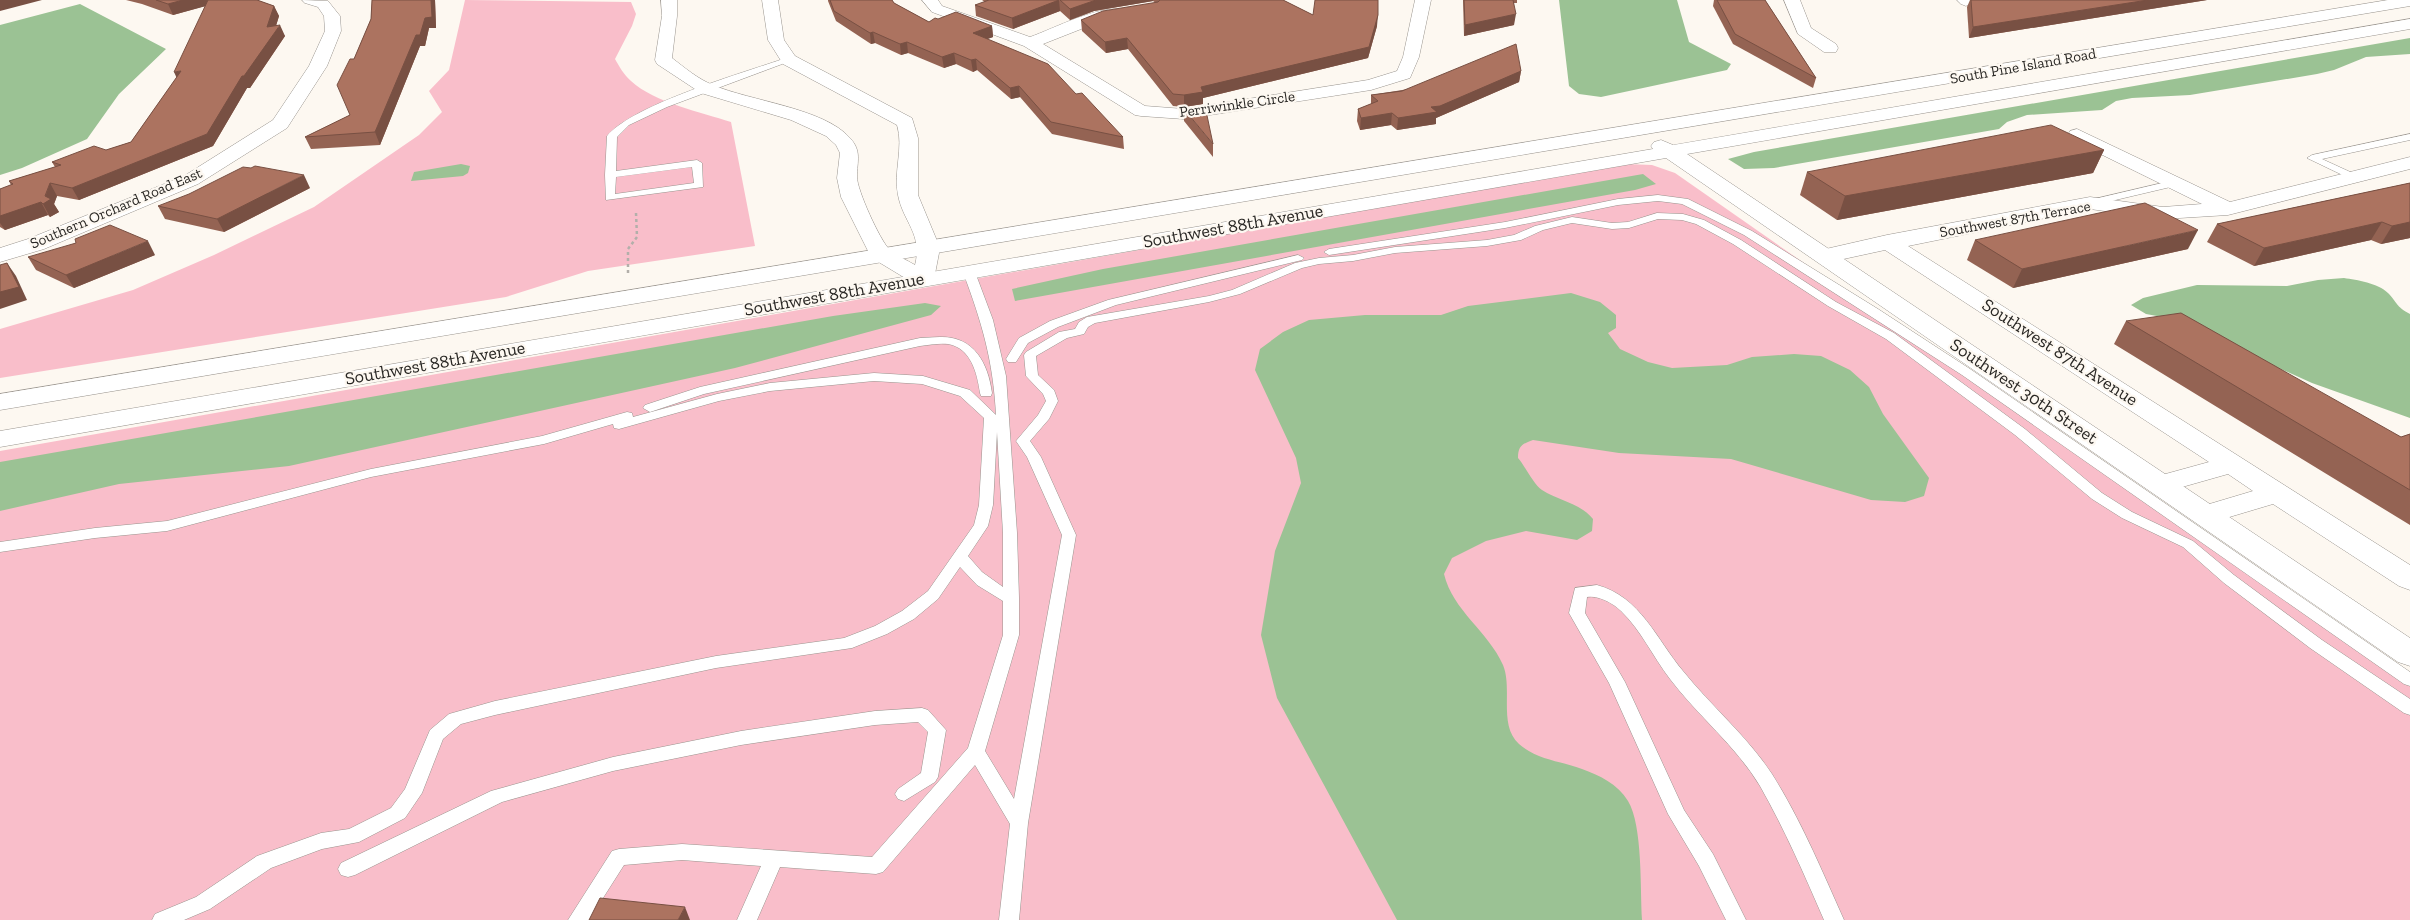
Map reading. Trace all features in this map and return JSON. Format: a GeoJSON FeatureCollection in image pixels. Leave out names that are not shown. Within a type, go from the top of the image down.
{"type":"FeatureCollection","features":[{"type":"Feature","properties":{"kind":"street"},"geometry":{"type":"LineString","coordinates":[[669,0],[671,19],[664,43],[663,60],[683,75],[708,89],[797,116],[833,132],[844,142],[850,153],[847,178],[851,196],[880,253],[923,278],[929,245],[914,213],[907,188],[910,149],[905,122],[789,60],[780,52],[770,0]]}},
{"type":"Feature","properties":{"kind":"street","name":"Perriwinkle Circle"},"geometry":{"type":"LineString","coordinates":[[930,0],[937,8],[1030,44],[1141,111],[1184,114],[1371,85],[1404,74],[1411,57],[1423,0]]}},
{"type":"Feature","properties":{"kind":"street"},"geometry":{"type":"LineString","coordinates":[[1792,0],[1804,31],[1830,48]]}},
{"type":"Feature","properties":{"kind":"street","name":"South Pine Island Road"},"geometry":{"type":"LineString","coordinates":[[1637,130],[2410,1]]}},
{"type":"Feature","properties":{"kind":"street","name":"Southern Orchard Road East"},"geometry":{"type":"LineString","coordinates":[[0,255],[36,244],[191,180],[280,124],[318,66],[333,31],[332,16],[322,2]]}},
{"type":"Feature","properties":{"kind":"street"},"geometry":{"type":"LineString","coordinates":[[1030,44],[1100,16],[1135,11]]}},
{"type":"Feature","properties":{"kind":"street","name":"South Pine Island Road"},"geometry":{"type":"LineString","coordinates":[[1668,151],[2410,24]]}},
{"type":"Feature","properties":{"kind":"street","name":"Southwest 30th Street"},"geometry":{"type":"LineString","coordinates":[[1637,130],[2410,654]]}},
{"type":"Feature","properties":{"kind":"street","name":"Southwest 88th Avenue"},"geometry":{"type":"LineString","coordinates":[[0,402],[880,253],[1637,130]]}},
{"type":"Feature","properties":{"kind":"street"},"geometry":{"type":"LineString","coordinates":[[2077,135],[2228,209]]}},
{"type":"Feature","properties":{"kind":"street","name":"Southwest 88th Avenue"},"geometry":{"type":"LineString","coordinates":[[0,439],[923,278],[969,272],[1668,151]]}},
{"type":"Feature","properties":{"kind":"street","name":"Southwest 87th Terrace"},"geometry":{"type":"LineString","coordinates":[[1825,256],[1887,242],[2090,203],[2163,213],[2228,209],[2410,163]]}},
{"type":"Feature","properties":{"kind":"street","name":"Southwest 87th Avenue"},"geometry":{"type":"LineString","coordinates":[[1887,242],[2410,579]]}},
{"type":"Feature","properties":{"kind":"street"},"geometry":{"type":"LineString","coordinates":[[2161,484],[2233,464]]}},
{"type":"Feature","properties":{"kind":"street"},"geometry":{"type":"LineString","coordinates":[[2206,514],[2278,493]]}},
{"type":"Feature","properties":{"kind":"lane"},"geometry":{"type":"LineString","coordinates":[[610,175],[697,163],[698,185],[610,198],[610,175],[612,136],[626,123],[664,105],[789,60]]}},
{"type":"Feature","properties":{"kind":"lane"},"geometry":{"type":"LineString","coordinates":[[2355,178],[2312,158],[2410,137]]}},
{"type":"Feature","properties":{"kind":"lane"},"geometry":{"type":"LineString","coordinates":[[2090,203],[2175,183]]}},
{"type":"Feature","properties":{"kind":"lane"},"geometry":{"type":"LineString","coordinates":[[1012,359],[1023,341],[1054,324],[1112,302],[1229,273],[1347,249],[1505,225],[1618,202],[1658,198],[1684,201],[1748,233],[1949,361],[2410,680]]}},
{"type":"Feature","properties":{"kind":"lane"},"geometry":{"type":"LineString","coordinates":[[1009,920],[1018,823],[1069,534],[1034,457],[1023,441],[1044,416],[1052,401],[1049,393],[1032,376],[1030,355],[1063,335],[1080,331],[1083,325],[1091,320],[1209,299],[1236,292],[1299,265],[1395,250],[1487,243],[1517,238],[1539,228],[1572,220],[1612,226],[1629,226],[1657,216],[1672,215],[1700,222],[1737,242],[1820,296],[1918,354],[2020,432],[2097,496],[2127,515],[2188,544],[2230,579],[2316,644],[2410,708]]}},
{"type":"Feature","properties":{"kind":"lane"},"geometry":{"type":"LineString","coordinates":[[578,920],[619,858],[682,852],[876,866],[976,751],[1011,635],[1011,598],[1010,533],[1000,376],[987,320],[969,272]]}},
{"type":"Feature","properties":{"kind":"lane"},"geometry":{"type":"LineString","coordinates":[[0,546],[96,532],[167,526],[371,472],[544,440],[700,392],[920,342],[951,341],[973,353],[984,372],[986,393]]}},
{"type":"Feature","properties":{"kind":"lane"},"geometry":{"type":"LineString","coordinates":[[162,920],[203,904],[264,862],[321,841],[352,836],[398,813],[414,793],[436,735],[455,719],[495,708],[716,662],[846,644],[881,630],[908,615],[933,594],[982,526],[986,505],[991,417],[965,392],[922,380],[874,377],[821,381],[770,388],[717,398],[619,425]]}},
{"type":"Feature","properties":{"kind":"lane"},"geometry":{"type":"LineString","coordinates":[[960,557],[972,574],[995,591],[1011,598]]}},
{"type":"Feature","properties":{"kind":"lane"},"geometry":{"type":"LineString","coordinates":[[1736,920],[1706,860],[1677,814],[1618,682],[1577,613],[1580,592],[1597,590],[1626,606],[1652,639],[1676,675],[1736,741],[1765,779],[1800,840],[1834,920]]}},
{"type":"Feature","properties":{"kind":"lane"},"geometry":{"type":"LineString","coordinates":[[348,869],[497,796],[613,764],[741,738],[875,718],[922,715],[937,730],[929,777],[904,794]]}},
{"type":"Feature","properties":{"kind":"lane"},"geometry":{"type":"LineString","coordinates":[[976,751],[1018,823]]}},
{"type":"Feature","properties":{"kind":"lane"},"geometry":{"type":"LineString","coordinates":[[747,920],[774,858]]}},
{"type":"Feature","properties":{"kind":"path"},"geometry":{"type":"LineString","coordinates":[[629,281],[627,253],[637,237],[636,208]]}},
{"type":"Feature","properties":{"kind":"shaded area"},"geometry":{"type":"Polygon","coordinates":[[[465,0],[631,2],[636,14],[615,59],[628,79],[641,89],[665,101],[731,122],[755,246],[588,271],[506,297],[0,378],[0,329],[133,290],[214,255],[314,207],[419,135],[442,112],[429,91],[449,70],[465,0]]]}},
{"type":"Feature","properties":{"kind":"shaded area"},"geometry":{"type":"Polygon","coordinates":[[[1559,0],[1677,0],[1689,42],[1731,64],[1727,70],[1601,97],[1579,94],[1569,86],[1559,0]]]}},
{"type":"Feature","properties":{"kind":"shaded area"},"geometry":{"type":"Polygon","coordinates":[[[80,4],[166,49],[119,94],[87,139],[22,168],[0,175],[0,25],[80,4]]]}},
{"type":"Feature","properties":{"kind":"shaded area"},"geometry":{"type":"Polygon","coordinates":[[[2410,38],[2410,54],[2366,57],[2334,70],[2317,74],[2190,95],[2132,98],[2116,101],[2102,110],[2027,115],[2007,122],[1999,129],[1774,168],[1744,169],[1728,159],[1754,152],[2410,38]]]}},
{"type":"Feature","properties":{"kind":"shaded area"},"geometry":{"type":"Polygon","coordinates":[[[461,164],[470,166],[468,173],[463,176],[411,181],[414,172],[461,164]]]}},
{"type":"Feature","properties":{"kind":"shaded area"},"geometry":{"type":"Polygon","coordinates":[[[1626,164],[1652,165],[1675,173],[2410,686],[2410,920],[0,920],[0,451],[1626,164]]]}},
{"type":"Feature","properties":{"kind":"shaded area"},"geometry":{"type":"Polygon","coordinates":[[[1643,174],[1656,184],[1635,190],[1015,301],[1012,289],[1103,269],[1643,174]]]}},
{"type":"Feature","properties":{"kind":"shaded area"},"geometry":{"type":"Polygon","coordinates":[[[2344,278],[2367,282],[2379,287],[2410,314],[2410,418],[2312,383],[2168,318],[2146,314],[2131,305],[2143,298],[2197,285],[2287,286],[2318,280],[2344,278]]]}},
{"type":"Feature","properties":{"kind":"shaded area"},"geometry":{"type":"Polygon","coordinates":[[[1571,293],[1600,302],[1616,315],[1616,328],[1608,333],[1620,349],[1648,362],[1672,368],[1727,365],[1752,357],[1794,354],[1821,356],[1850,370],[1869,387],[1883,414],[1929,478],[1924,496],[1905,502],[1871,500],[1731,459],[1619,453],[1533,440],[1523,444],[1518,458],[1536,484],[1542,490],[1582,509],[1588,514],[1593,519],[1592,531],[1577,540],[1526,531],[1486,541],[1452,558],[1444,574],[1455,599],[1497,653],[1503,665],[1507,685],[1507,717],[1509,727],[1519,744],[1533,754],[1601,777],[1614,785],[1628,801],[1633,812],[1638,841],[1642,920],[1397,920],[1277,698],[1261,635],[1275,551],[1301,483],[1296,458],[1255,370],[1260,349],[1283,332],[1309,320],[1365,315],[1441,315],[1468,306],[1571,293]]]}},
{"type":"Feature","properties":{"kind":"shaded area"},"geometry":{"type":"Polygon","coordinates":[[[925,303],[941,306],[931,315],[735,368],[289,466],[119,484],[0,511],[0,462],[833,316],[925,303]]]}},
{"type":"Feature","properties":{"kind":"building"},"geometry":{"type":"Polygon","coordinates":[[[156,0],[183,0],[168,4],[156,0]]]}},
{"type":"Feature","properties":{"kind":"building"},"geometry":{"type":"Polygon","coordinates":[[[208,0],[257,0],[274,6],[267,27],[280,25],[244,76],[242,76],[207,134],[72,188],[50,183],[45,196],[51,199],[43,204],[41,202],[0,216],[0,189],[13,184],[9,181],[61,165],[52,162],[94,146],[106,150],[131,142],[181,71],[174,72],[208,0]]]}},
{"type":"Feature","properties":{"kind":"building"},"geometry":{"type":"Polygon","coordinates":[[[372,0],[431,0],[432,17],[425,18],[420,35],[416,35],[375,132],[305,137],[350,115],[337,85],[350,59],[354,59],[371,19],[372,0]]]}},
{"type":"Feature","properties":{"kind":"building"},"geometry":{"type":"Polygon","coordinates":[[[830,0],[892,0],[894,3],[929,22],[935,18],[938,19],[956,12],[992,26],[973,33],[1048,64],[1076,94],[1082,93],[1123,137],[1051,122],[1019,86],[1010,88],[976,59],[971,60],[954,53],[942,57],[907,42],[900,44],[873,32],[870,33],[834,11],[830,0]]]}},
{"type":"Feature","properties":{"kind":"building"},"geometry":{"type":"Polygon","coordinates":[[[989,0],[1059,0],[1012,18],[975,5],[989,0]]]}},
{"type":"Feature","properties":{"kind":"building"},"geometry":{"type":"Polygon","coordinates":[[[1060,0],[1096,0],[1070,9],[1060,0]]]}},
{"type":"Feature","properties":{"kind":"building"},"geometry":{"type":"Polygon","coordinates":[[[1160,0],[1283,0],[1313,15],[1315,0],[1378,0],[1378,15],[1369,47],[1201,87],[1203,92],[1184,95],[1173,94],[1127,38],[1105,42],[1081,20],[1103,11],[1158,2],[1160,0]]]}},
{"type":"Feature","properties":{"kind":"building"},"geometry":{"type":"Polygon","coordinates":[[[1464,0],[1513,0],[1516,14],[1465,25],[1464,0]]]}},
{"type":"Feature","properties":{"kind":"building"},"geometry":{"type":"Polygon","coordinates":[[[1717,0],[1765,0],[1816,78],[1735,34],[1717,0]]]}},
{"type":"Feature","properties":{"kind":"building"},"geometry":{"type":"Polygon","coordinates":[[[1971,0],[2148,0],[1973,27],[1971,0]]]}},
{"type":"Feature","properties":{"kind":"building"},"geometry":{"type":"Polygon","coordinates":[[[1516,44],[1521,71],[1440,106],[1431,107],[1437,112],[1398,118],[1392,113],[1361,118],[1358,109],[1378,101],[1371,95],[1402,91],[1516,44]]]}},
{"type":"Feature","properties":{"kind":"building"},"geometry":{"type":"Polygon","coordinates":[[[1205,106],[1213,144],[1184,109],[1205,106]]]}},
{"type":"Feature","properties":{"kind":"building"},"geometry":{"type":"Polygon","coordinates":[[[2051,125],[2104,150],[1845,196],[1807,172],[2051,125]]]}},
{"type":"Feature","properties":{"kind":"building"},"geometry":{"type":"Polygon","coordinates":[[[255,166],[304,175],[217,219],[158,206],[189,194],[243,167],[251,168],[255,166]]]}},
{"type":"Feature","properties":{"kind":"building"},"geometry":{"type":"Polygon","coordinates":[[[2410,183],[2410,222],[2392,226],[2382,222],[2264,248],[2217,224],[2410,183]]]}},
{"type":"Feature","properties":{"kind":"building"},"geometry":{"type":"Polygon","coordinates":[[[2145,203],[2198,230],[2022,269],[1975,240],[2145,203]]]}},
{"type":"Feature","properties":{"kind":"building"},"geometry":{"type":"Polygon","coordinates":[[[110,225],[148,241],[66,275],[28,257],[76,243],[75,239],[110,225]]]}},
{"type":"Feature","properties":{"kind":"building"},"geometry":{"type":"Polygon","coordinates":[[[7,263],[19,287],[0,292],[0,265],[7,263]]]}},
{"type":"Feature","properties":{"kind":"building"},"geometry":{"type":"Polygon","coordinates":[[[2181,313],[2401,437],[2410,434],[2410,490],[2126,321],[2181,313]]]}},
{"type":"Feature","properties":{"kind":"building"},"geometry":{"type":"Polygon","coordinates":[[[600,898],[685,907],[678,920],[589,920],[600,898]]]}}]}
